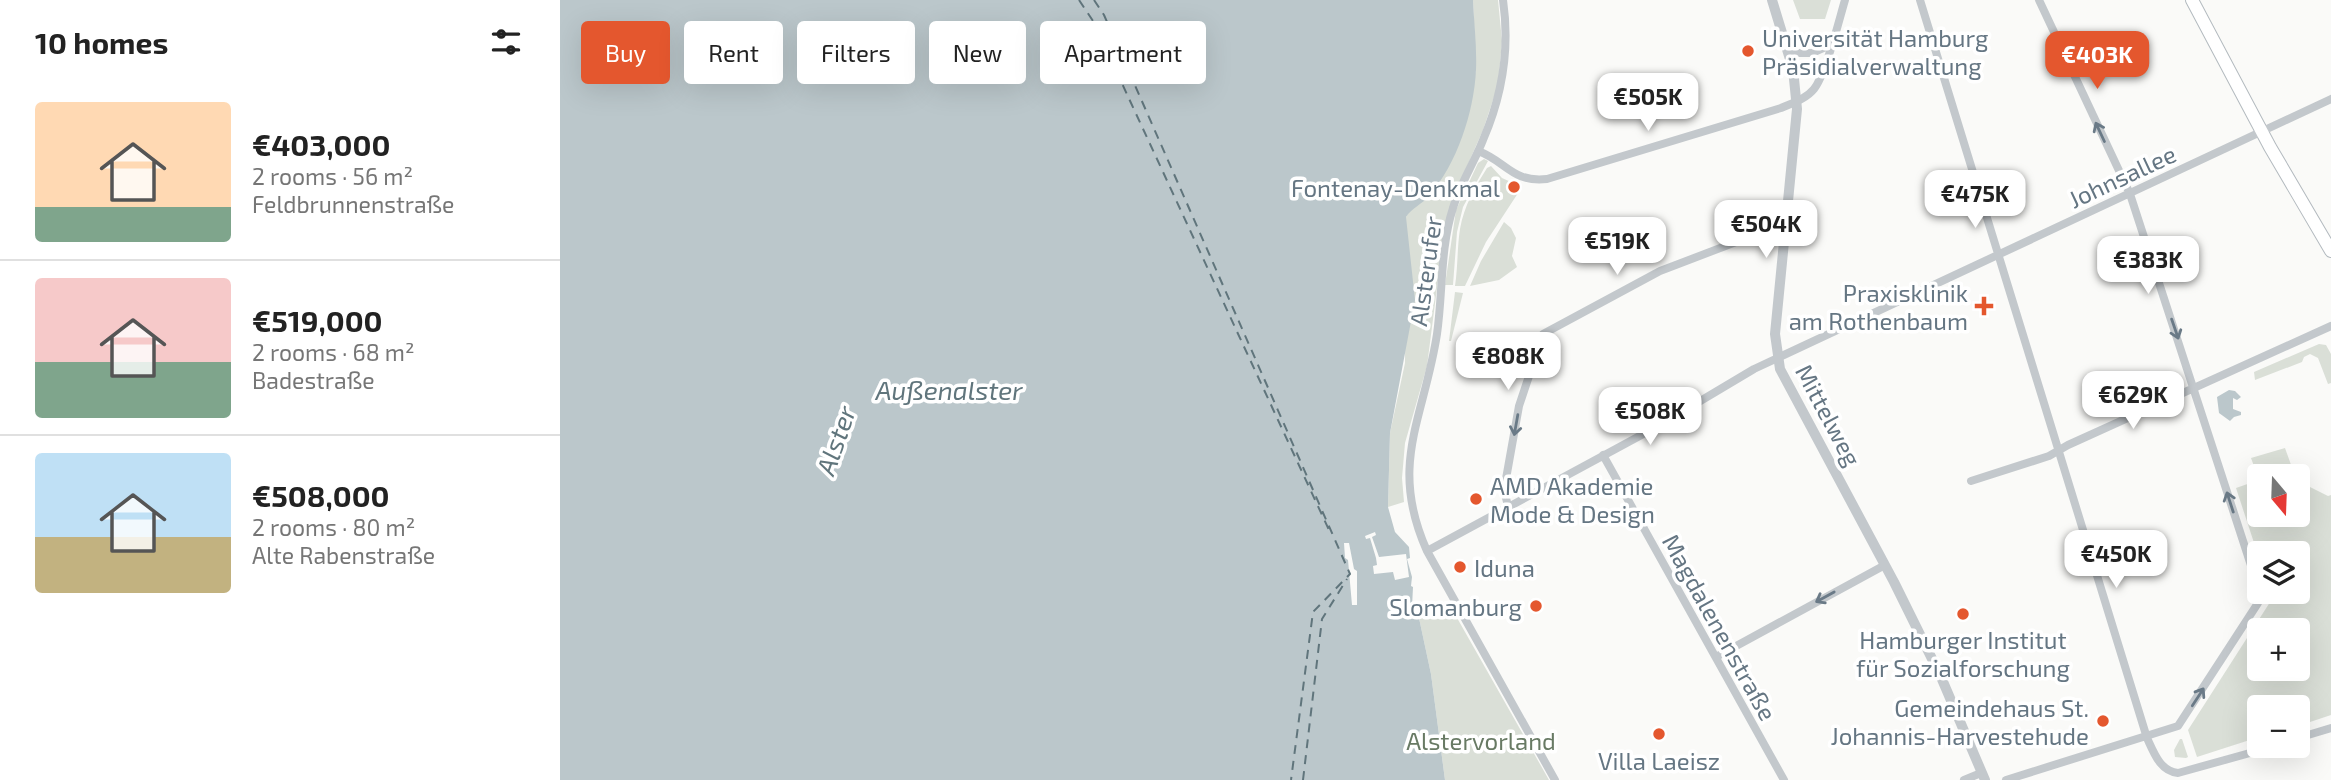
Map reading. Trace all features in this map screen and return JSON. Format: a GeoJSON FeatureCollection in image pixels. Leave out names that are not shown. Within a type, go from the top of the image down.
{"type":"FeatureCollection","features":[{"type":"Feature","properties":{"kind":"main road"},"geometry":{"type":"LineString","coordinates":[[2192,0],[2262,132],[2331,251]]}},
{"type":"Feature","properties":{"kind":"street","name":"Alsterufer"},"geometry":{"type":"LineString","coordinates":[[1503,0],[1506,38],[1503,69],[1494,109],[1455,200],[1448,226],[1436,335],[1410,451],[1410,499],[1427,551],[1555,780]]}},
{"type":"Feature","properties":{"kind":"street","name":"Mittelweg"},"geometry":{"type":"LineString","coordinates":[[1772,0],[1793,69],[1797,101],[1775,334],[1777,358],[1784,379],[1885,565],[1941,677],[1983,776]]}},
{"type":"Feature","properties":{"kind":"street"},"geometry":{"type":"LineString","coordinates":[[1478,151],[1493,157],[1517,176],[1535,180],[1548,179],[1781,108],[1815,88],[1845,0]]}},
{"type":"Feature","properties":{"kind":"street"},"geometry":{"type":"LineString","coordinates":[[1920,0],[2147,738],[2163,767],[2169,772],[2178,773],[2247,754]]}},
{"type":"Feature","properties":{"kind":"street"},"geometry":{"type":"LineString","coordinates":[[2039,0],[2130,194],[2247,553]]}},
{"type":"Feature","properties":{"kind":"street"},"geometry":{"type":"LineString","coordinates":[[1788,52],[1812,53],[1832,44]]}},
{"type":"Feature","properties":{"kind":"street","name":"Johnsallee"},"geometry":{"type":"LineString","coordinates":[[1427,551],[1777,358],[1998,257],[2331,99]]}},
{"type":"Feature","properties":{"kind":"street"},"geometry":{"type":"LineString","coordinates":[[1508,506],[1503,496],[1519,406],[1540,337],[1583,311],[1662,271],[1770,229],[1785,228]]}},
{"type":"Feature","properties":{"kind":"street"},"geometry":{"type":"LineString","coordinates":[[1971,481],[2047,457],[2331,326]]}},
{"type":"Feature","properties":{"kind":"street","name":"Magdalenenstraße"},"geometry":{"type":"LineString","coordinates":[[1602,455],[1784,780]]}},
{"type":"Feature","properties":{"kind":"street"},"geometry":{"type":"LineString","coordinates":[[1716,657],[1885,565]]}},
{"type":"Feature","properties":{"kind":"street"},"geometry":{"type":"LineString","coordinates":[[2006,780],[2147,738],[2180,724],[2253,604]]}},
{"type":"Feature","properties":{"kind":"street"},"geometry":{"type":"LineString","coordinates":[[2310,734],[2331,728]]}},
{"type":"Feature","properties":{"kind":"street"},"geometry":{"type":"LineString","coordinates":[[1964,780],[1983,776]]}},
{"type":"Feature","properties":{"kind":"green space"},"geometry":{"type":"Polygon","coordinates":[[[1473,0],[1498,0],[1502,41],[1498,85],[1483,130],[1453,198],[1444,233],[1427,366],[1405,443],[1402,478],[1404,502],[1388,507],[1390,433],[1405,363],[1406,217],[1410,210],[1429,196],[1476,71],[1473,0]]]}},
{"type":"Feature","properties":{"kind":"green space"},"geometry":{"type":"Polygon","coordinates":[[[1793,0],[1831,0],[1825,19],[1800,19],[1793,0]]]}},
{"type":"Feature","properties":{"kind":"green space"},"geometry":{"type":"Polygon","coordinates":[[[1484,159],[1488,161],[1463,207],[1457,232],[1453,285],[1445,285],[1456,210],[1478,163],[1484,159]]]}},
{"type":"Feature","properties":{"kind":"green space"},"geometry":{"type":"Polygon","coordinates":[[[1491,166],[1502,178],[1522,187],[1486,242],[1465,286],[1455,286],[1464,212],[1478,182],[1491,166]]]}},
{"type":"Feature","properties":{"kind":"green space"},"geometry":{"type":"Polygon","coordinates":[[[1504,222],[1516,238],[1512,256],[1517,267],[1499,280],[1470,286],[1481,261],[1504,222]]]}},
{"type":"Feature","properties":{"kind":"green space"},"geometry":{"type":"Polygon","coordinates":[[[1455,292],[1463,293],[1449,341],[1455,292]]]}},
{"type":"Feature","properties":{"kind":"green space"},"geometry":{"type":"Polygon","coordinates":[[[2319,344],[2326,345],[2331,354],[2331,383],[2328,384],[2318,358],[2310,354],[2304,357],[2302,362],[2255,380],[2254,372],[2319,344]]]}},
{"type":"Feature","properties":{"kind":"green space"},"geometry":{"type":"Polygon","coordinates":[[[2285,448],[2291,464],[2253,464],[2251,458],[2285,448]]]}},
{"type":"Feature","properties":{"kind":"green space"},"geometry":{"type":"Polygon","coordinates":[[[2247,484],[2247,521],[2236,488],[2247,484]]]}},
{"type":"Feature","properties":{"kind":"green space"},"geometry":{"type":"Polygon","coordinates":[[[2310,487],[2331,495],[2331,715],[2310,722],[2310,695],[2247,695],[2247,741],[2197,757],[2188,730],[2247,638],[2247,681],[2310,681],[2310,618],[2260,618],[2269,604],[2310,604],[2310,541],[2253,541],[2249,527],[2310,527],[2310,487]]]}},
{"type":"Feature","properties":{"kind":"green space","name":"Alstervorland"},"geometry":{"type":"Polygon","coordinates":[[[1448,602],[1549,780],[1445,780],[1431,674],[1419,618],[1415,614],[1425,607],[1448,602]]]}},
{"type":"Feature","properties":{"kind":"green space"},"geometry":{"type":"Polygon","coordinates":[[[2180,739],[2188,757],[2186,758],[2175,757],[2174,750],[2180,739]]]}},
{"type":"Feature","properties":{"kind":"water","name":"Außenalster"},"geometry":{"type":"Polygon","coordinates":[[[560,0],[1473,0],[1476,70],[1468,120],[1448,169],[1426,199],[1406,217],[1415,300],[1390,433],[1388,507],[1395,532],[1409,547],[1410,558],[1407,559],[1412,577],[1412,607],[1419,618],[1431,674],[1445,780],[560,780],[560,0]]]}},
{"type":"Feature","properties":{"kind":"water"},"geometry":{"type":"Polygon","coordinates":[[[2229,390],[2235,391],[2241,397],[2237,400],[2233,398],[2233,409],[2241,412],[2241,415],[2230,421],[2219,413],[2217,397],[2229,390]]]}},
{"type":"Feature","properties":{"kind":"pier"},"geometry":{"type":"Polygon","coordinates":[[[1375,532],[1376,535],[1372,537],[1379,557],[1406,554],[1409,577],[1395,580],[1393,572],[1374,574],[1376,558],[1370,538],[1366,539],[1365,536],[1375,532]]]}},
{"type":"Feature","properties":{"kind":"pier"},"geometry":{"type":"Polygon","coordinates":[[[1344,543],[1349,543],[1354,569],[1357,571],[1357,605],[1352,605],[1344,543]]]}},
{"type":"Feature","properties":{"kind":"ferry route"},"geometry":{"type":"LineString","coordinates":[[1079,0],[1093,21],[1329,530]]}},
{"type":"Feature","properties":{"kind":"ferry route"},"geometry":{"type":"LineString","coordinates":[[1094,0],[1104,15],[1350,574],[1313,612],[1291,780]]}},
{"type":"Feature","properties":{"kind":"ferry route"},"geometry":{"type":"LineString","coordinates":[[1303,780],[1322,619],[1347,579]]}},
{"type":"Feature","properties":{"kind":"place","name":"Universität Hamburg Präsidialverwaltung"},"geometry":{"type":"Point","coordinates":[1748,51]}},
{"type":"Feature","properties":{"kind":"place","name":"Fontenay-Denkmal"},"geometry":{"type":"Point","coordinates":[1514,187]}},
{"type":"Feature","properties":{"kind":"place","name":"Praxisklinik am Rothenbaum"},"geometry":{"type":"Point","coordinates":[1984,306]}},
{"type":"Feature","properties":{"kind":"place","name":"AMD Akademie Mode & Design"},"geometry":{"type":"Point","coordinates":[1476,499]}},
{"type":"Feature","properties":{"kind":"place","name":"Iduna"},"geometry":{"type":"Point","coordinates":[1460,567]}},
{"type":"Feature","properties":{"kind":"place","name":"Slomanburg"},"geometry":{"type":"Point","coordinates":[1536,606]}},
{"type":"Feature","properties":{"kind":"place","name":"Hamburger Institut für Sozialforschung"},"geometry":{"type":"Point","coordinates":[1963,614]}},
{"type":"Feature","properties":{"kind":"place","name":"Gemeindehaus St. Johannis-Harvestehude"},"geometry":{"type":"Point","coordinates":[2103,721]}},
{"type":"Feature","properties":{"kind":"place","name":"Villa Laeisz"},"geometry":{"type":"Point","coordinates":[1659,734]}},
{"type":"Feature","properties":{"kind":"water label","name":"Alster"},"geometry":{"type":"Point","coordinates":[835,440]}}]}
